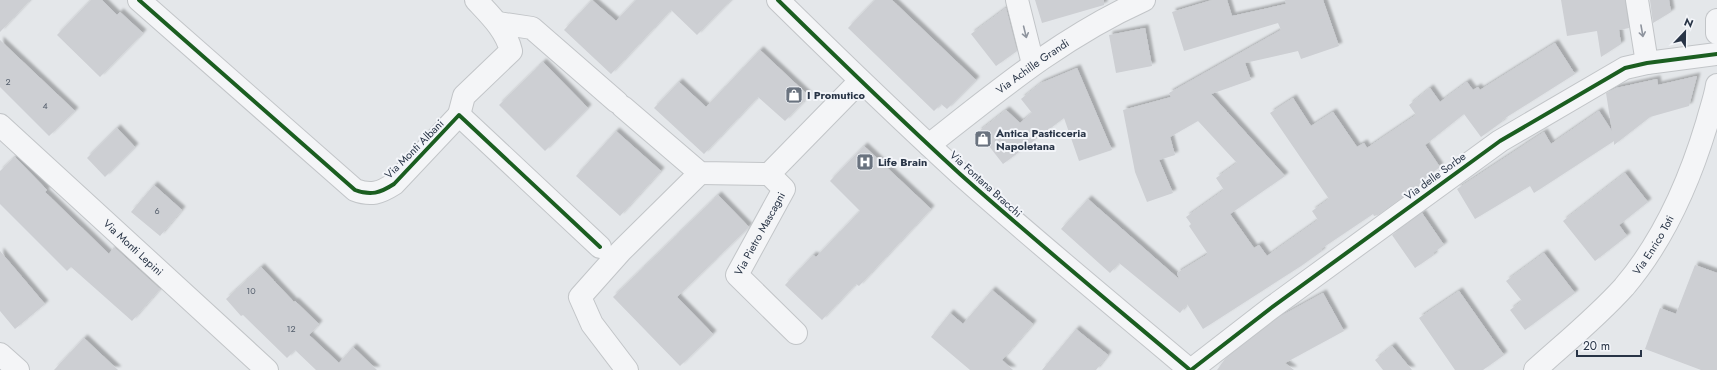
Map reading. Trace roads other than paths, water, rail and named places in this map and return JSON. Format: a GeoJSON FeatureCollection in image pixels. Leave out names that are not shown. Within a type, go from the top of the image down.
{"type":"FeatureCollection","features":[{"type":"Feature","properties":{"kind":"street","name":"Via Monti Albani"},"geometry":{"type":"LineString","coordinates":[[140,0],[355,190],[372,194],[382,191],[394,184],[459,115]]}},
{"type":"Feature","properties":{"kind":"street"},"geometry":{"type":"LineString","coordinates":[[476,0],[498,23],[508,41],[510,51],[464,96],[459,115],[600,247]]}},
{"type":"Feature","properties":{"kind":"street"},"geometry":{"type":"LineString","coordinates":[[1017,0],[1033,64]]}},
{"type":"Feature","properties":{"kind":"street","name":"Via Achille Grandi"},"geometry":{"type":"LineString","coordinates":[[929,145],[1033,64],[1089,28],[1144,0]]}},
{"type":"Feature","properties":{"kind":"street"},"geometry":{"type":"LineString","coordinates":[[1637,0],[1647,62]]}},
{"type":"Feature","properties":{"kind":"street","name":"Via Fontana Bracchi"},"geometry":{"type":"LineString","coordinates":[[783,1],[860,81],[929,145],[1026,232],[1191,370]]}},
{"type":"Feature","properties":{"kind":"street"},"geometry":{"type":"LineString","coordinates":[[1717,20],[1717,33]]}},
{"type":"Feature","properties":{"kind":"street"},"geometry":{"type":"LineString","coordinates":[[498,23],[532,28],[700,173],[769,174]]}},
{"type":"Feature","properties":{"kind":"street","name":"Via delle Sorbe"},"geometry":{"type":"LineString","coordinates":[[1191,370],[1272,308],[1500,140],[1618,72],[1632,66],[1647,62],[1717,54]]}},
{"type":"Feature","properties":{"kind":"street","name":"Via Pietro Mascagni"},"geometry":{"type":"LineString","coordinates":[[796,333],[737,275],[784,189],[769,174],[860,81]]}},
{"type":"Feature","properties":{"kind":"street","name":"Via Enrico Toti"},"geometry":{"type":"LineString","coordinates":[[1535,370],[1610,302],[1636,271],[1659,238],[1682,194],[1695,161],[1717,85]]}},
{"type":"Feature","properties":{"kind":"street","name":"Via Monti Lepini"},"geometry":{"type":"LineString","coordinates":[[0,124],[267,370]]}},
{"type":"Feature","properties":{"kind":"street"},"geometry":{"type":"LineString","coordinates":[[627,370],[592,324],[580,297],[621,251],[700,173]]}},
{"type":"Feature","properties":{"kind":"street"},"geometry":{"type":"LineString","coordinates":[[0,354],[18,370]]}},
{"type":"Feature","properties":{"kind":"place","name":"I Promutico"},"geometry":{"type":"Point","coordinates":[794,95]}},
{"type":"Feature","properties":{"kind":"place","name":"Antica Pasticceria Napoletana"},"geometry":{"type":"Point","coordinates":[983,139]}},
{"type":"Feature","properties":{"kind":"place","name":"Life Brain"},"geometry":{"type":"Point","coordinates":[865,162]}}]}
